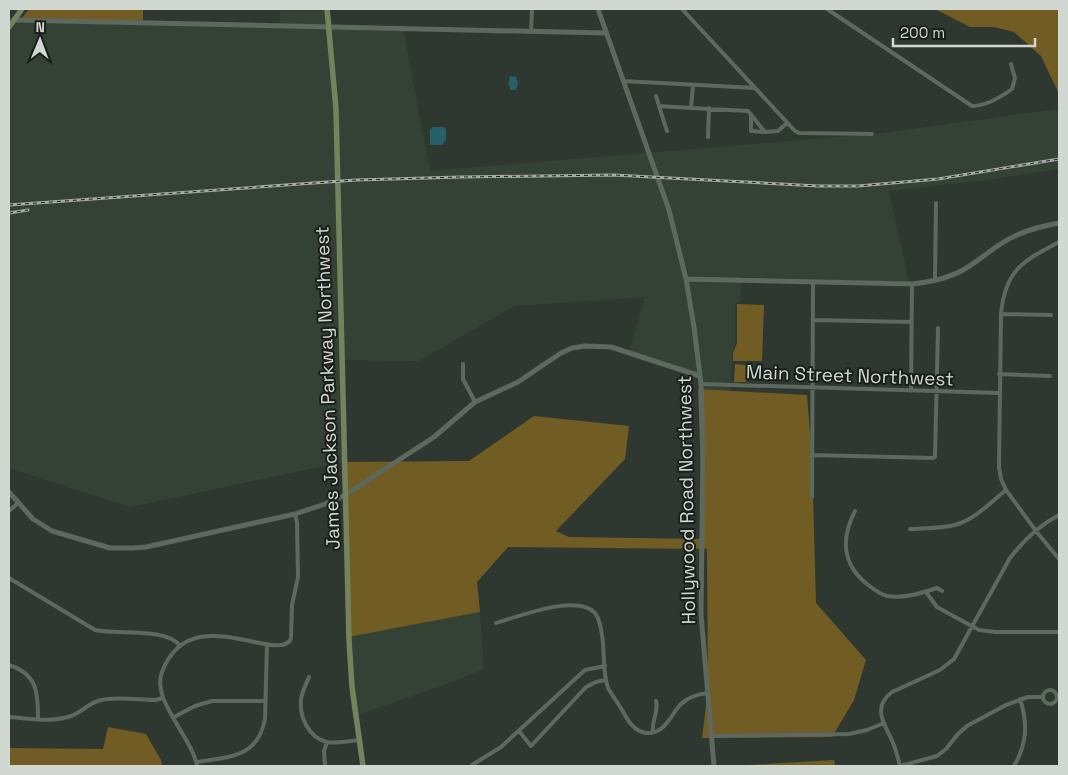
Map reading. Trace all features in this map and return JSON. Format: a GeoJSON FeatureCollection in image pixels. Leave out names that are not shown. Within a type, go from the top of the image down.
{"type":"FeatureCollection","features":[{"type":"Feature","properties":{"kind":"main road"},"geometry":{"type":"LineString","coordinates":[[9,28],[11,20],[22,9]]}},
{"type":"Feature","properties":{"kind":"main road","name":"James Jackson Parkway Northwest"},"geometry":{"type":"LineString","coordinates":[[327,9],[336,109],[349,640],[363,766]]}},
{"type":"Feature","properties":{"kind":"street"},"geometry":{"type":"LineString","coordinates":[[531,32],[532,9]]}},
{"type":"Feature","properties":{"kind":"street","name":"Hollywood Road Northwest"},"geometry":{"type":"LineString","coordinates":[[598,9],[676,235],[694,327],[701,384],[703,446],[702,614],[714,766]]}},
{"type":"Feature","properties":{"kind":"street"},"geometry":{"type":"LineString","coordinates":[[682,9],[799,133],[872,134]]}},
{"type":"Feature","properties":{"kind":"street"},"geometry":{"type":"LineString","coordinates":[[827,9],[972,106],[980,106],[1012,89],[1015,78],[1011,64]]}},
{"type":"Feature","properties":{"kind":"street"},"geometry":{"type":"LineString","coordinates":[[11,20],[606,33]]}},
{"type":"Feature","properties":{"kind":"street"},"geometry":{"type":"LineString","coordinates":[[623,81],[755,88]]}},
{"type":"Feature","properties":{"kind":"street"},"geometry":{"type":"LineString","coordinates":[[691,108],[693,85]]}},
{"type":"Feature","properties":{"kind":"street"},"geometry":{"type":"LineString","coordinates":[[656,96],[667,131]]}},
{"type":"Feature","properties":{"kind":"street"},"geometry":{"type":"LineString","coordinates":[[659,106],[744,110],[751,114],[765,132]]}},
{"type":"Feature","properties":{"kind":"street"},"geometry":{"type":"LineString","coordinates":[[708,137],[709,108]]}},
{"type":"Feature","properties":{"kind":"street"},"geometry":{"type":"LineString","coordinates":[[751,114],[751,131],[778,131],[787,122]]}},
{"type":"Feature","properties":{"kind":"street"},"geometry":{"type":"LineString","coordinates":[[935,280],[936,203]]}},
{"type":"Feature","properties":{"kind":"street"},"geometry":{"type":"LineString","coordinates":[[686,279],[912,284],[935,280],[965,269],[1014,236],[1043,226],[1059,223]]}},
{"type":"Feature","properties":{"kind":"street"},"geometry":{"type":"LineString","coordinates":[[1059,242],[1032,256],[1010,278],[1002,298],[999,374],[999,467],[1001,479],[1006,490],[1059,559]]}},
{"type":"Feature","properties":{"kind":"street"},"geometry":{"type":"LineString","coordinates":[[812,497],[813,282]]}},
{"type":"Feature","properties":{"kind":"street"},"geometry":{"type":"LineString","coordinates":[[911,391],[912,284]]}},
{"type":"Feature","properties":{"kind":"street"},"geometry":{"type":"LineString","coordinates":[[1001,314],[1051,315]]}},
{"type":"Feature","properties":{"kind":"street"},"geometry":{"type":"LineString","coordinates":[[813,320],[911,322]]}},
{"type":"Feature","properties":{"kind":"street"},"geometry":{"type":"LineString","coordinates":[[812,456],[933,458],[936,454],[938,328]]}},
{"type":"Feature","properties":{"kind":"street"},"geometry":{"type":"LineString","coordinates":[[9,492],[33,519],[52,531],[98,545],[121,549],[146,547],[295,514],[325,504],[345,494],[434,437],[475,402],[518,382],[561,353],[585,346],[611,347],[700,376]]}},
{"type":"Feature","properties":{"kind":"street"},"geometry":{"type":"LineString","coordinates":[[464,364],[463,379],[475,402]]}},
{"type":"Feature","properties":{"kind":"street"},"geometry":{"type":"LineString","coordinates":[[999,374],[1050,376]]}},
{"type":"Feature","properties":{"kind":"street","name":"Main Street Northwest"},"geometry":{"type":"LineString","coordinates":[[701,384],[999,393]]}},
{"type":"Feature","properties":{"kind":"street"},"geometry":{"type":"LineString","coordinates":[[910,529],[947,526],[964,521],[1006,490]]}},
{"type":"Feature","properties":{"kind":"street"},"geometry":{"type":"LineString","coordinates":[[9,511],[18,503]]}},
{"type":"Feature","properties":{"kind":"street"},"geometry":{"type":"LineString","coordinates":[[855,511],[848,528],[846,549],[854,572],[871,588],[884,595],[893,597],[926,592],[937,588],[942,591]]}},
{"type":"Feature","properties":{"kind":"street"},"geometry":{"type":"LineString","coordinates":[[267,644],[263,728],[258,739],[251,748],[234,756],[196,764],[187,740],[163,698],[160,686],[162,672],[170,656],[180,646],[194,638],[210,635],[267,644],[285,644],[289,642],[291,639],[292,605],[298,577],[297,523],[295,514]]}},
{"type":"Feature","properties":{"kind":"street"},"geometry":{"type":"LineString","coordinates":[[1043,697],[1028,697],[1006,704],[967,726],[937,756],[900,766],[881,710],[887,697],[949,664],[959,653],[1010,558],[1021,544],[1059,515]]}},
{"type":"Feature","properties":{"kind":"street"},"geometry":{"type":"LineString","coordinates":[[9,578],[94,630],[107,633],[161,634],[173,638],[180,646]]}},
{"type":"Feature","properties":{"kind":"street"},"geometry":{"type":"LineString","coordinates":[[926,592],[937,607],[979,630],[995,632],[1059,632]]}},
{"type":"Feature","properties":{"kind":"street"},"geometry":{"type":"LineString","coordinates":[[496,624],[558,606],[576,606],[589,609],[596,614],[600,624],[606,680],[609,689],[632,726],[638,731],[653,732],[661,729],[680,705],[697,694],[708,693]]}},
{"type":"Feature","properties":{"kind":"street"},"geometry":{"type":"LineString","coordinates":[[9,665],[24,672],[34,684],[38,699],[38,718]]}},
{"type":"Feature","properties":{"kind":"street"},"geometry":{"type":"LineString","coordinates":[[472,765],[502,747],[585,670],[605,666]]}},
{"type":"Feature","properties":{"kind":"street"},"geometry":{"type":"LineString","coordinates":[[309,677],[300,702],[305,724],[312,734],[327,742],[359,740]]}},
{"type":"Feature","properties":{"kind":"street"},"geometry":{"type":"LineString","coordinates":[[519,731],[531,746],[586,687],[606,680]]}},
{"type":"Feature","properties":{"kind":"street"},"geometry":{"type":"LineString","coordinates":[[9,717],[57,719],[69,717],[94,702],[103,699],[156,700],[163,698]]}},
{"type":"Feature","properties":{"kind":"street"},"geometry":{"type":"LineString","coordinates":[[1014,766],[1020,752],[1026,724],[1020,699]]}},
{"type":"Feature","properties":{"kind":"street"},"geometry":{"type":"LineString","coordinates":[[174,717],[195,706],[212,701],[265,701]]}},
{"type":"Feature","properties":{"kind":"street"},"geometry":{"type":"LineString","coordinates":[[653,732],[652,724],[657,709],[656,701]]}},
{"type":"Feature","properties":{"kind":"street"},"geometry":{"type":"LineString","coordinates":[[711,736],[849,734],[884,723]]}},
{"type":"Feature","properties":{"kind":"street"},"geometry":{"type":"LineString","coordinates":[[325,766],[324,751],[327,742]]}},
{"type":"Feature","properties":{"kind":"shaded area"},"geometry":{"type":"Polygon","coordinates":[[[29,9],[143,9],[143,21],[22,18],[29,9]]]}},
{"type":"Feature","properties":{"kind":"shaded area"},"geometry":{"type":"Polygon","coordinates":[[[280,9],[330,9],[333,27],[403,28],[430,171],[876,134],[1059,109],[1059,169],[994,179],[889,191],[909,282],[741,277],[740,303],[735,303],[735,343],[732,353],[731,391],[698,389],[698,378],[629,353],[645,297],[514,306],[419,361],[342,360],[343,462],[130,507],[9,468],[9,17],[280,25],[280,9]]]}},
{"type":"Feature","properties":{"kind":"shaded area"},"geometry":{"type":"Polygon","coordinates":[[[935,9],[1059,9],[1058,92],[1041,56],[1014,32],[994,27],[970,27],[935,9]]]}},
{"type":"Feature","properties":{"kind":"shaded area"},"geometry":{"type":"Polygon","coordinates":[[[737,304],[764,305],[762,361],[733,361],[733,353],[737,343],[737,304]]]}},
{"type":"Feature","properties":{"kind":"shaded area"},"geometry":{"type":"Polygon","coordinates":[[[735,364],[747,365],[746,382],[734,382],[735,364]]]}},
{"type":"Feature","properties":{"kind":"shaded area"},"geometry":{"type":"Polygon","coordinates":[[[698,389],[807,395],[812,458],[816,603],[866,660],[854,700],[832,737],[702,738],[708,690],[707,549],[508,547],[477,582],[480,612],[348,637],[343,462],[469,461],[534,416],[629,426],[625,459],[556,531],[569,537],[700,539],[702,502],[698,389]]]}},
{"type":"Feature","properties":{"kind":"shaded area"},"geometry":{"type":"Polygon","coordinates":[[[480,612],[484,669],[352,717],[348,637],[480,612]]]}},
{"type":"Feature","properties":{"kind":"shaded area"},"geometry":{"type":"Polygon","coordinates":[[[108,727],[146,734],[161,760],[162,766],[9,766],[9,748],[103,749],[108,727]]]}},
{"type":"Feature","properties":{"kind":"shaded area"},"geometry":{"type":"Polygon","coordinates":[[[834,760],[835,766],[732,766],[834,760]]]}},
{"type":"Feature","properties":{"kind":"water"},"geometry":{"type":"Polygon","coordinates":[[[510,76],[516,77],[518,83],[516,90],[510,90],[510,86],[508,86],[510,76]]]}},
{"type":"Feature","properties":{"kind":"water"},"geometry":{"type":"Polygon","coordinates":[[[433,127],[443,127],[446,129],[446,140],[442,145],[430,145],[430,130],[433,127]]]}},
{"type":"Feature","properties":{"kind":"railway"},"geometry":{"type":"LineString","coordinates":[[9,205],[356,180],[461,177],[614,175],[818,186],[858,186],[938,179],[1059,159]]}},
{"type":"Feature","properties":{"kind":"railway"},"geometry":{"type":"LineString","coordinates":[[9,213],[28,210]]}}]}
